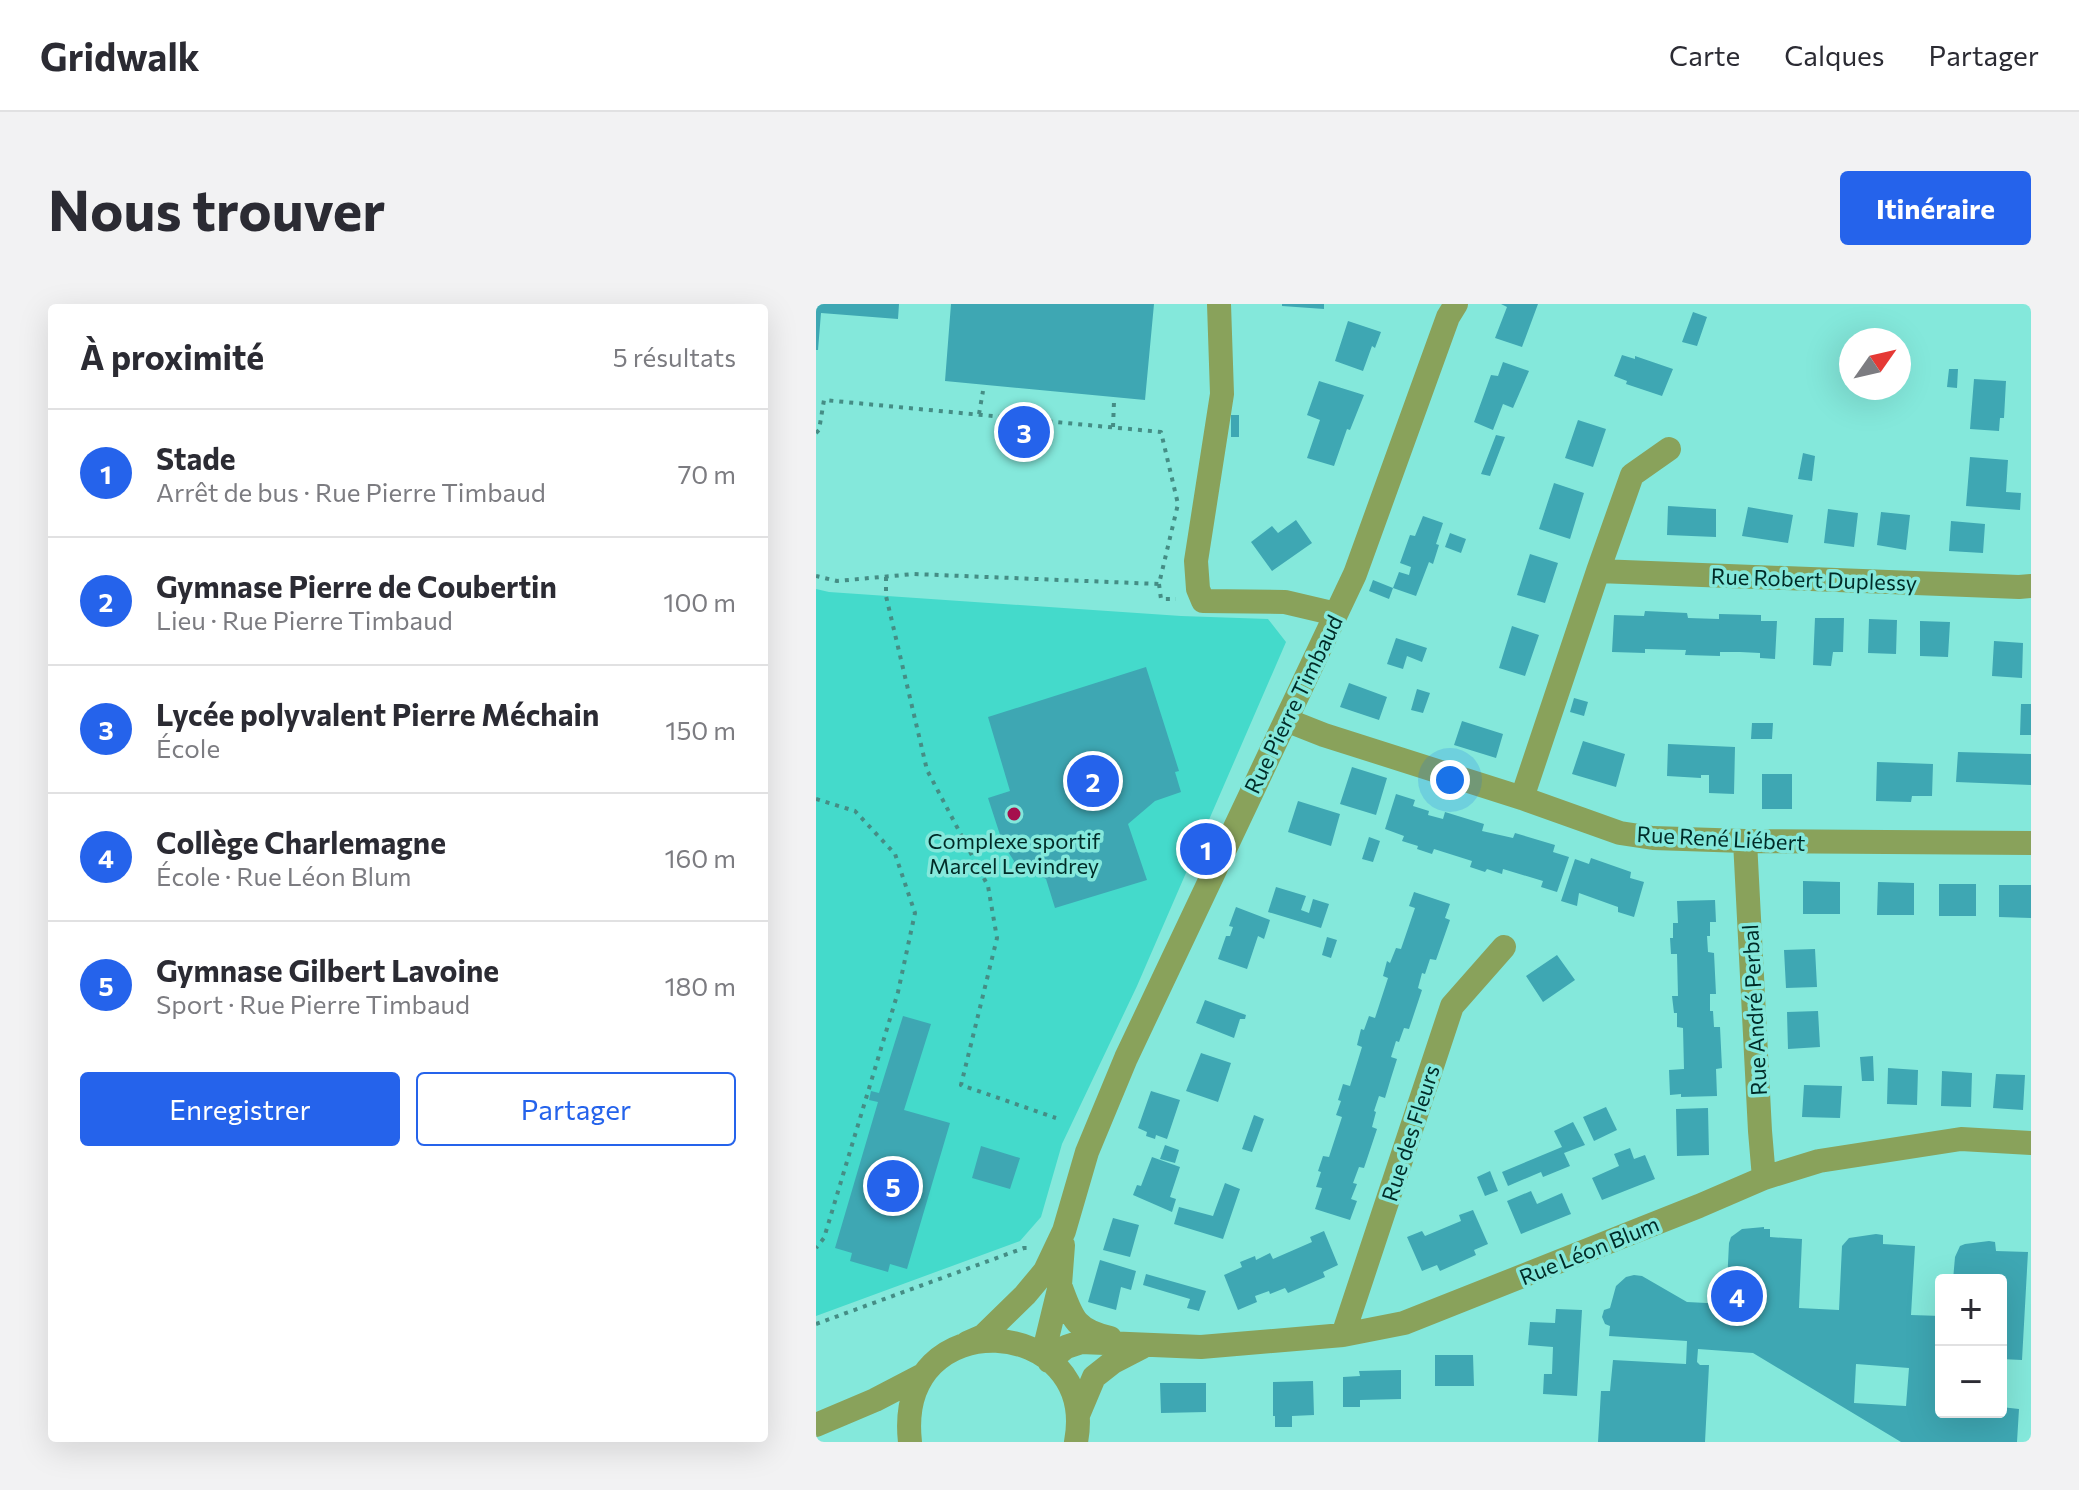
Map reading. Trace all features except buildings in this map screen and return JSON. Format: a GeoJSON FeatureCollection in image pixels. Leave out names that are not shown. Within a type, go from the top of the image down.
{"type":"FeatureCollection","features":[{"type":"Feature","properties":{"kind":"street"},"geometry":{"type":"LineString","coordinates":[[1219,304],[1222,394],[1196,561],[1198,589],[1203,601],[1285,602],[1336,614]]}},
{"type":"Feature","properties":{"kind":"street","name":"Rue Pierre Timbaud"},"geometry":{"type":"LineString","coordinates":[[816,1425],[923,1375],[950,1351],[983,1336],[1045,1271],[1061,1238],[1087,1152],[1126,1058],[1355,574],[1448,317],[1456,304]]}},
{"type":"Feature","properties":{"kind":"street"},"geometry":{"type":"LineString","coordinates":[[1522,798],[1632,475],[1669,449]]}},
{"type":"Feature","properties":{"kind":"street","name":"Rue Robert Duplessy"},"geometry":{"type":"LineString","coordinates":[[1598,571],[2031,586]]}},
{"type":"Feature","properties":{"kind":"street","name":"Rue René Liébert"},"geometry":{"type":"LineString","coordinates":[[1286,720],[1620,833],[1653,838],[1745,841],[2031,843]]}},
{"type":"Feature","properties":{"kind":"street","name":"Rue André Perbal"},"geometry":{"type":"LineString","coordinates":[[1745,841],[1764,1178]]}},
{"type":"Feature","properties":{"kind":"street","name":"Rue des Fleurs"},"geometry":{"type":"LineString","coordinates":[[1343,1335],[1452,1006],[1504,947]]}},
{"type":"Feature","properties":{"kind":"street","name":"Rue Léon Blum"},"geometry":{"type":"LineString","coordinates":[[1046,1358],[1081,1342],[1201,1347],[1343,1335],[1404,1323],[1764,1178],[1819,1161],[1961,1139],[2031,1143]]}},
{"type":"Feature","properties":{"kind":"street","name":"Rue Pierre Timbaud"},"geometry":{"type":"LineString","coordinates":[[1046,1358],[1060,1285],[1061,1238]]}},
{"type":"Feature","properties":{"kind":"street","name":"Rue Léon Blum"},"geometry":{"type":"LineString","coordinates":[[1060,1285],[1077,1323],[1092,1334],[1144,1346]]}},
{"type":"Feature","properties":{"kind":"street"},"geometry":{"type":"LineString","coordinates":[[967,1343],[1006,1340],[1046,1358],[1069,1385],[1075,1399],[1080,1432]]}},
{"type":"Feature","properties":{"kind":"street","name":"Rue Léon Blum"},"geometry":{"type":"LineString","coordinates":[[1080,1432],[1094,1377],[1113,1362],[1144,1346]]}},
{"type":"Feature","properties":{"kind":"street"},"geometry":{"type":"LineString","coordinates":[[910,1442],[907,1422],[912,1398],[923,1375]]}},
{"type":"Feature","properties":{"kind":"path"},"geometry":{"type":"LineString","coordinates":[[979,414],[983,391]]}},
{"type":"Feature","properties":{"kind":"path"},"geometry":{"type":"LineString","coordinates":[[816,433],[824,400],[1161,432],[1178,504],[1159,584],[914,574],[837,581],[816,576]]}},
{"type":"Feature","properties":{"kind":"path"},"geometry":{"type":"LineString","coordinates":[[1113,427],[1114,402]]}},
{"type":"Feature","properties":{"kind":"path"},"geometry":{"type":"LineString","coordinates":[[886,577],[886,596],[927,770],[988,886],[997,938],[961,1085],[1056,1118]]}},
{"type":"Feature","properties":{"kind":"path"},"geometry":{"type":"LineString","coordinates":[[816,799],[855,811],[895,854],[915,913],[898,992],[824,1238],[816,1248]]}},
{"type":"Feature","properties":{"kind":"path"},"geometry":{"type":"LineString","coordinates":[[816,1324],[1024,1248],[1061,1238]]}},
{"type":"Feature","properties":{"kind":"shaded area","name":"Complexe sportif Marcel Levindrey"},"geometry":{"type":"Polygon","coordinates":[[[816,589],[1181,616],[1268,619],[1286,642],[1137,986],[1062,1144],[1041,1217],[1020,1241],[816,1316],[816,589]]]}},
{"type":"Feature","properties":{"kind":"place","name":"Lycée polyvalent Pierre Méchain"},"geometry":{"type":"Point","coordinates":[1024,432]}},
{"type":"Feature","properties":{"kind":"place","name":"Gymnase Pierre de Coubertin"},"geometry":{"type":"Point","coordinates":[1093,781]}},
{"type":"Feature","properties":{"kind":"place","name":"Complexe sportif Marcel Levindrey"},"geometry":{"type":"Point","coordinates":[1014,814]}},
{"type":"Feature","properties":{"kind":"place","name":"Stade"},"geometry":{"type":"Point","coordinates":[1206,849]}},
{"type":"Feature","properties":{"kind":"place","name":"Gymnase Gilbert Lavoine"},"geometry":{"type":"Point","coordinates":[893,1186]}},
{"type":"Feature","properties":{"kind":"place","name":"Collège Charlemagne"},"geometry":{"type":"Point","coordinates":[1737,1296]}}]}
